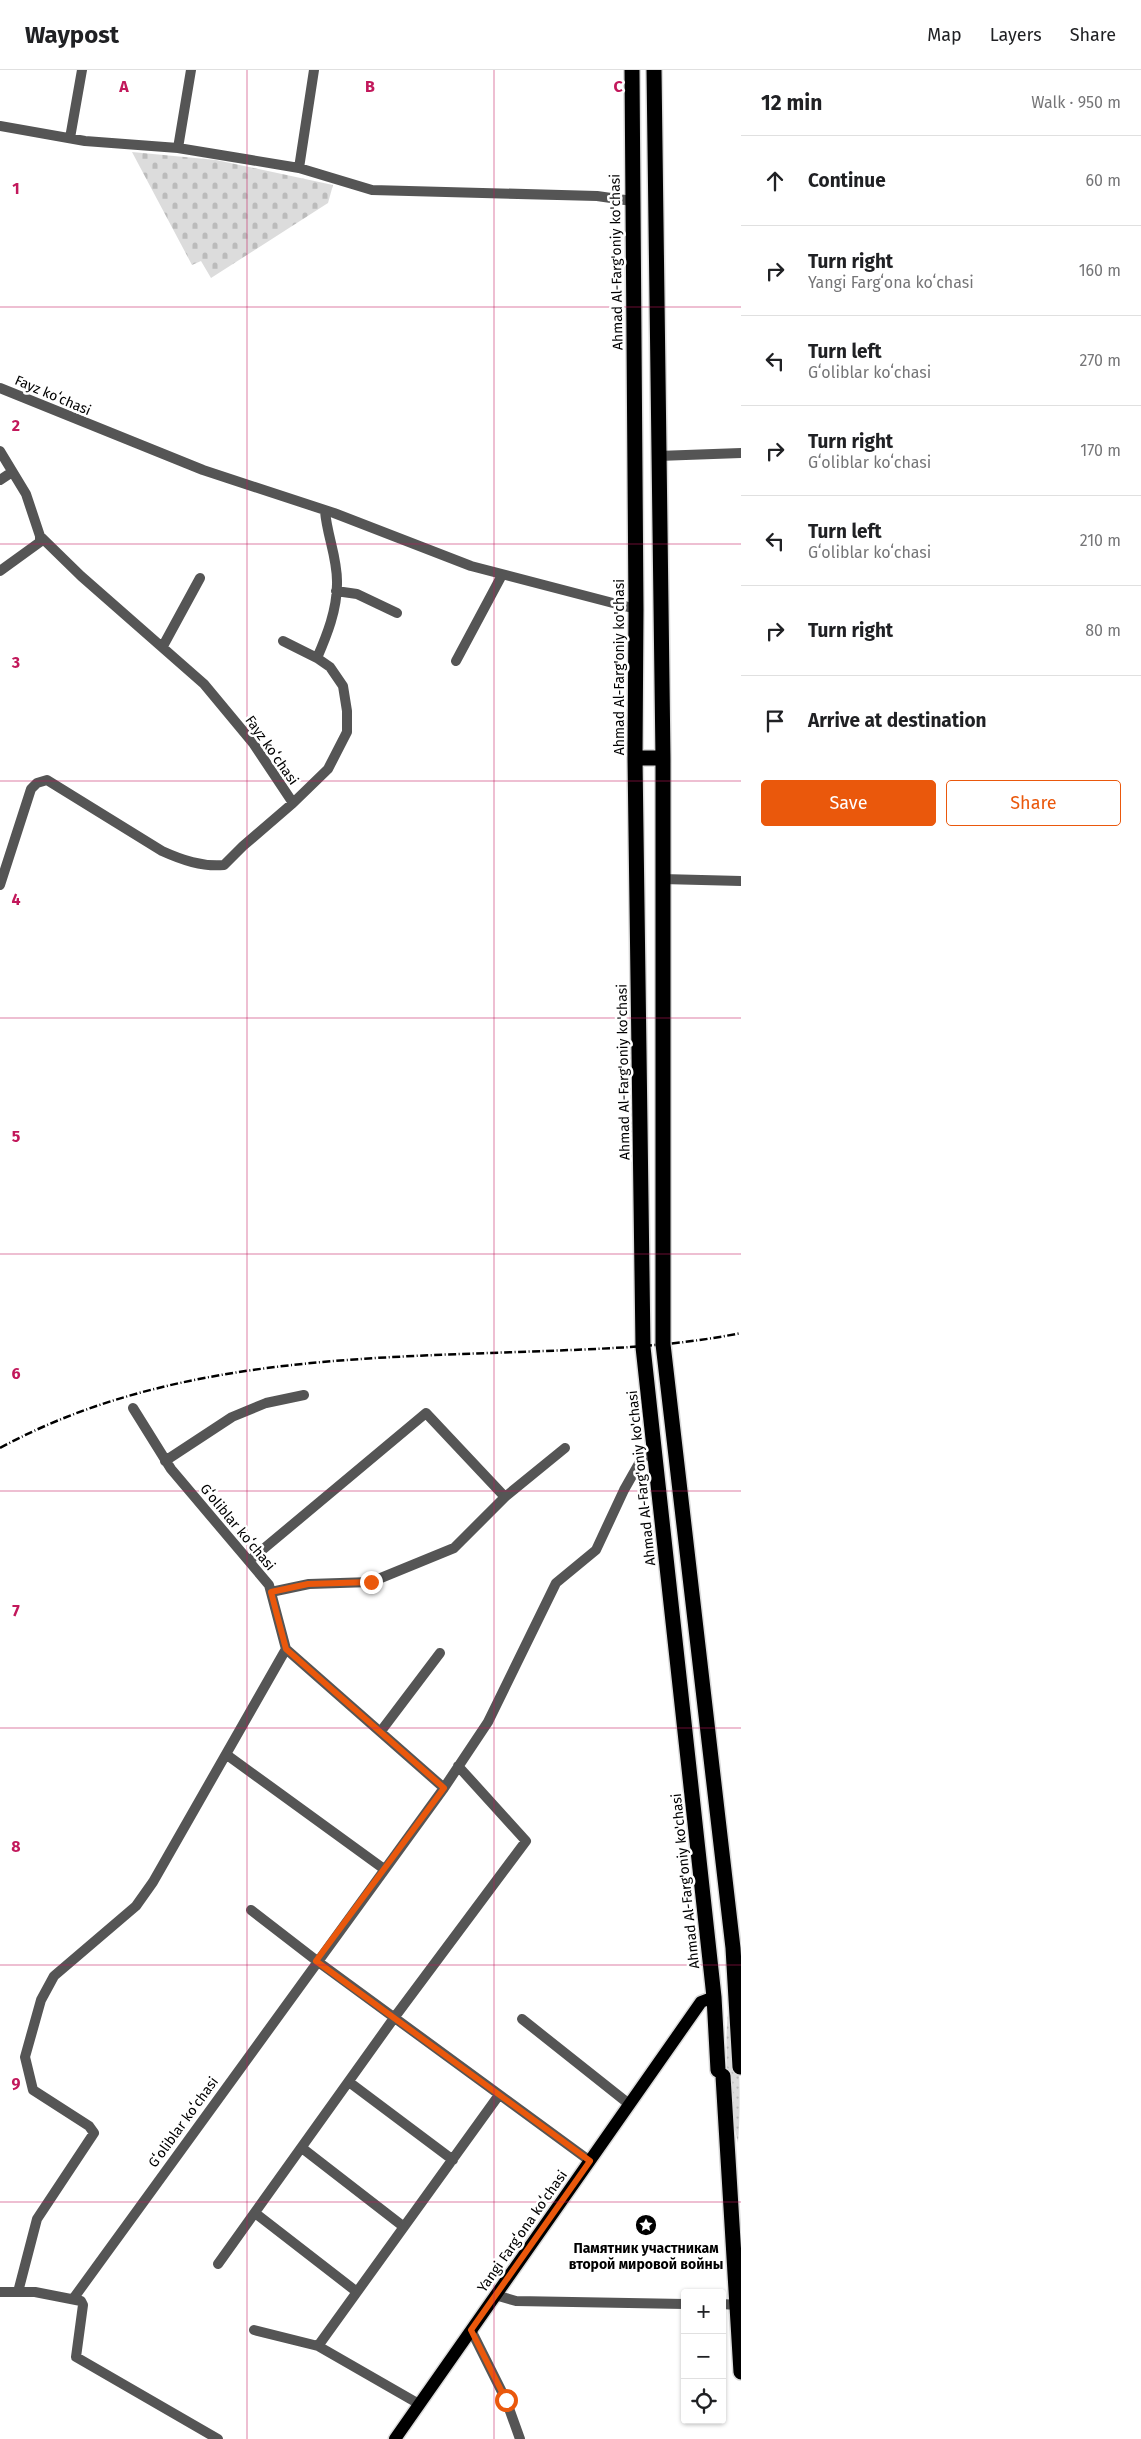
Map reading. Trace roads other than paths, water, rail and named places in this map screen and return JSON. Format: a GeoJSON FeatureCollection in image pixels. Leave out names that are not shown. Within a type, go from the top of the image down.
{"type":"FeatureCollection","features":[{"type":"Feature","properties":{"kind":"highway","name":"Ahmad Al-Farg'oniy ko'chasi"},"geometry":{"type":"LineString","coordinates":[[632,70],[636,609],[635,758],[643,1347],[714,1997],[721,2073],[730,2304],[741,2372]]}},
{"type":"Feature","properties":{"kind":"highway"},"geometry":{"type":"LineString","coordinates":[[654,70],[663,758],[663,1344],[709,1733],[732,1948],[740,2067]]}},
{"type":"Feature","properties":{"kind":"highway"},"geometry":{"type":"LineString","coordinates":[[635,758],[663,758]]}},
{"type":"Feature","properties":{"kind":"highway"},"geometry":{"type":"LineString","coordinates":[[686,1737],[709,1733]]}},
{"type":"Feature","properties":{"kind":"main road","name":"Yangi Fargʻona koʻchasi"},"geometry":{"type":"LineString","coordinates":[[395,2439],[701,2002],[714,1997]]}},
{"type":"Feature","properties":{"kind":"street"},"geometry":{"type":"LineString","coordinates":[[70,138],[82,70]]}},
{"type":"Feature","properties":{"kind":"street"},"geometry":{"type":"LineString","coordinates":[[178,148],[191,70]]}},
{"type":"Feature","properties":{"kind":"street"},"geometry":{"type":"LineString","coordinates":[[299,168],[314,70]]}},
{"type":"Feature","properties":{"kind":"street"},"geometry":{"type":"LineString","coordinates":[[0,126],[70,138],[178,148],[299,168],[372,190],[597,196],[632,201]]}},
{"type":"Feature","properties":{"kind":"street","name":"Fayz koʻchasi"},"geometry":{"type":"LineString","coordinates":[[0,388],[143,447],[502,575],[636,609]]}},
{"type":"Feature","properties":{"kind":"street"},"geometry":{"type":"LineString","coordinates":[[0,451],[33,509],[40,536],[40,542],[0,571]]}},
{"type":"Feature","properties":{"kind":"street"},"geometry":{"type":"LineString","coordinates":[[658,456],[741,453]]}},
{"type":"Feature","properties":{"kind":"street"},"geometry":{"type":"LineString","coordinates":[[0,480],[12,472]]}},
{"type":"Feature","properties":{"kind":"street"},"geometry":{"type":"LineString","coordinates":[[317,658],[327,634],[336,591],[334,555],[325,511]]}},
{"type":"Feature","properties":{"kind":"street","name":"Fayz koʻchasi"},"geometry":{"type":"LineString","coordinates":[[0,885],[31,789],[37,783],[47,780],[162,851],[178,858],[210,866],[224,865],[293,803],[229,712],[204,684],[163,646],[81,576],[40,536]]}},
{"type":"Feature","properties":{"kind":"street"},"geometry":{"type":"LineString","coordinates":[[456,661],[502,575]]}},
{"type":"Feature","properties":{"kind":"street"},"geometry":{"type":"LineString","coordinates":[[163,646],[200,578]]}},
{"type":"Feature","properties":{"kind":"street"},"geometry":{"type":"LineString","coordinates":[[336,591],[357,594],[397,612]]}},
{"type":"Feature","properties":{"kind":"street"},"geometry":{"type":"LineString","coordinates":[[283,641],[317,658],[330,667],[343,686],[347,711],[347,732],[328,770],[293,803]]}},
{"type":"Feature","properties":{"kind":"street"},"geometry":{"type":"LineString","coordinates":[[662,879],[741,881]]}},
{"type":"Feature","properties":{"kind":"street"},"geometry":{"type":"LineString","coordinates":[[165,1461],[232,1417],[266,1403],[304,1396]]}},
{"type":"Feature","properties":{"kind":"street","name":"Gʻoliblar koʻchasi"},"geometry":{"type":"LineString","coordinates":[[132,1408],[165,1461],[269,1585],[286,1649]]}},
{"type":"Feature","properties":{"kind":"street"},"geometry":{"type":"LineString","coordinates":[[249,1561],[426,1413],[505,1497]]}},
{"type":"Feature","properties":{"kind":"street"},"geometry":{"type":"LineString","coordinates":[[271,1592],[308,1584],[371,1582],[454,1548],[505,1497],[565,1448]]}},
{"type":"Feature","properties":{"kind":"street","name":"Gʻoliblar koʻchasi"},"geometry":{"type":"LineString","coordinates":[[73,2299],[316,1961],[444,1788],[488,1722],[556,1583],[596,1550],[624,1490],[641,1460],[654,1448]]}},
{"type":"Feature","properties":{"kind":"street"},"geometry":{"type":"LineString","coordinates":[[18,2292],[37,2220],[94,2133],[89,2126],[33,2090],[25,2057],[41,2000],[54,1976],[136,1906],[163,1867],[286,1649],[444,1788]]}},
{"type":"Feature","properties":{"kind":"street"},"geometry":{"type":"LineString","coordinates":[[381,1731],[440,1652]]}},
{"type":"Feature","properties":{"kind":"street"},"geometry":{"type":"LineString","coordinates":[[227,1755],[384,1868]]}},
{"type":"Feature","properties":{"kind":"street"},"geometry":{"type":"LineString","coordinates":[[218,2264],[394,2018],[526,1841],[458,1766]]}},
{"type":"Feature","properties":{"kind":"street"},"geometry":{"type":"LineString","coordinates":[[251,1910],[316,1961],[590,2161]]}},
{"type":"Feature","properties":{"kind":"street"},"geometry":{"type":"LineString","coordinates":[[522,2020],[629,2104]]}},
{"type":"Feature","properties":{"kind":"street"},"geometry":{"type":"LineString","coordinates":[[349,2082],[453,2160]]}},
{"type":"Feature","properties":{"kind":"street"},"geometry":{"type":"LineString","coordinates":[[318,2346],[499,2095]]}},
{"type":"Feature","properties":{"kind":"street"},"geometry":{"type":"LineString","coordinates":[[302,2148],[404,2227]]}},
{"type":"Feature","properties":{"kind":"street"},"geometry":{"type":"LineString","coordinates":[[255,2213],[357,2292]]}},
{"type":"Feature","properties":{"kind":"street"},"geometry":{"type":"LineString","coordinates":[[0,2292],[35,2292],[81,2301],[83,2305],[76,2358],[218,2439]]}},
{"type":"Feature","properties":{"kind":"street"},"geometry":{"type":"LineString","coordinates":[[495,2295],[516,2300],[681,2304]]}},
{"type":"Feature","properties":{"kind":"street"},"geometry":{"type":"LineString","coordinates":[[254,2330],[318,2346],[419,2404]]}},
{"type":"Feature","properties":{"kind":"street"},"geometry":{"type":"LineString","coordinates":[[471,2330],[506,2400],[520,2439]]}},
{"type":"Feature","properties":{"kind":"railway"},"geometry":{"type":"LineString","coordinates":[[0,1448],[60,1419],[123,1398],[187,1381],[253,1370],[385,1357],[658,1345],[741,1333]]}},
{"type":"Feature","properties":{"kind":"place","name":"Памятник участникам второй мировой войны"},"geometry":{"type":"Point","coordinates":[646,2225]}}]}
